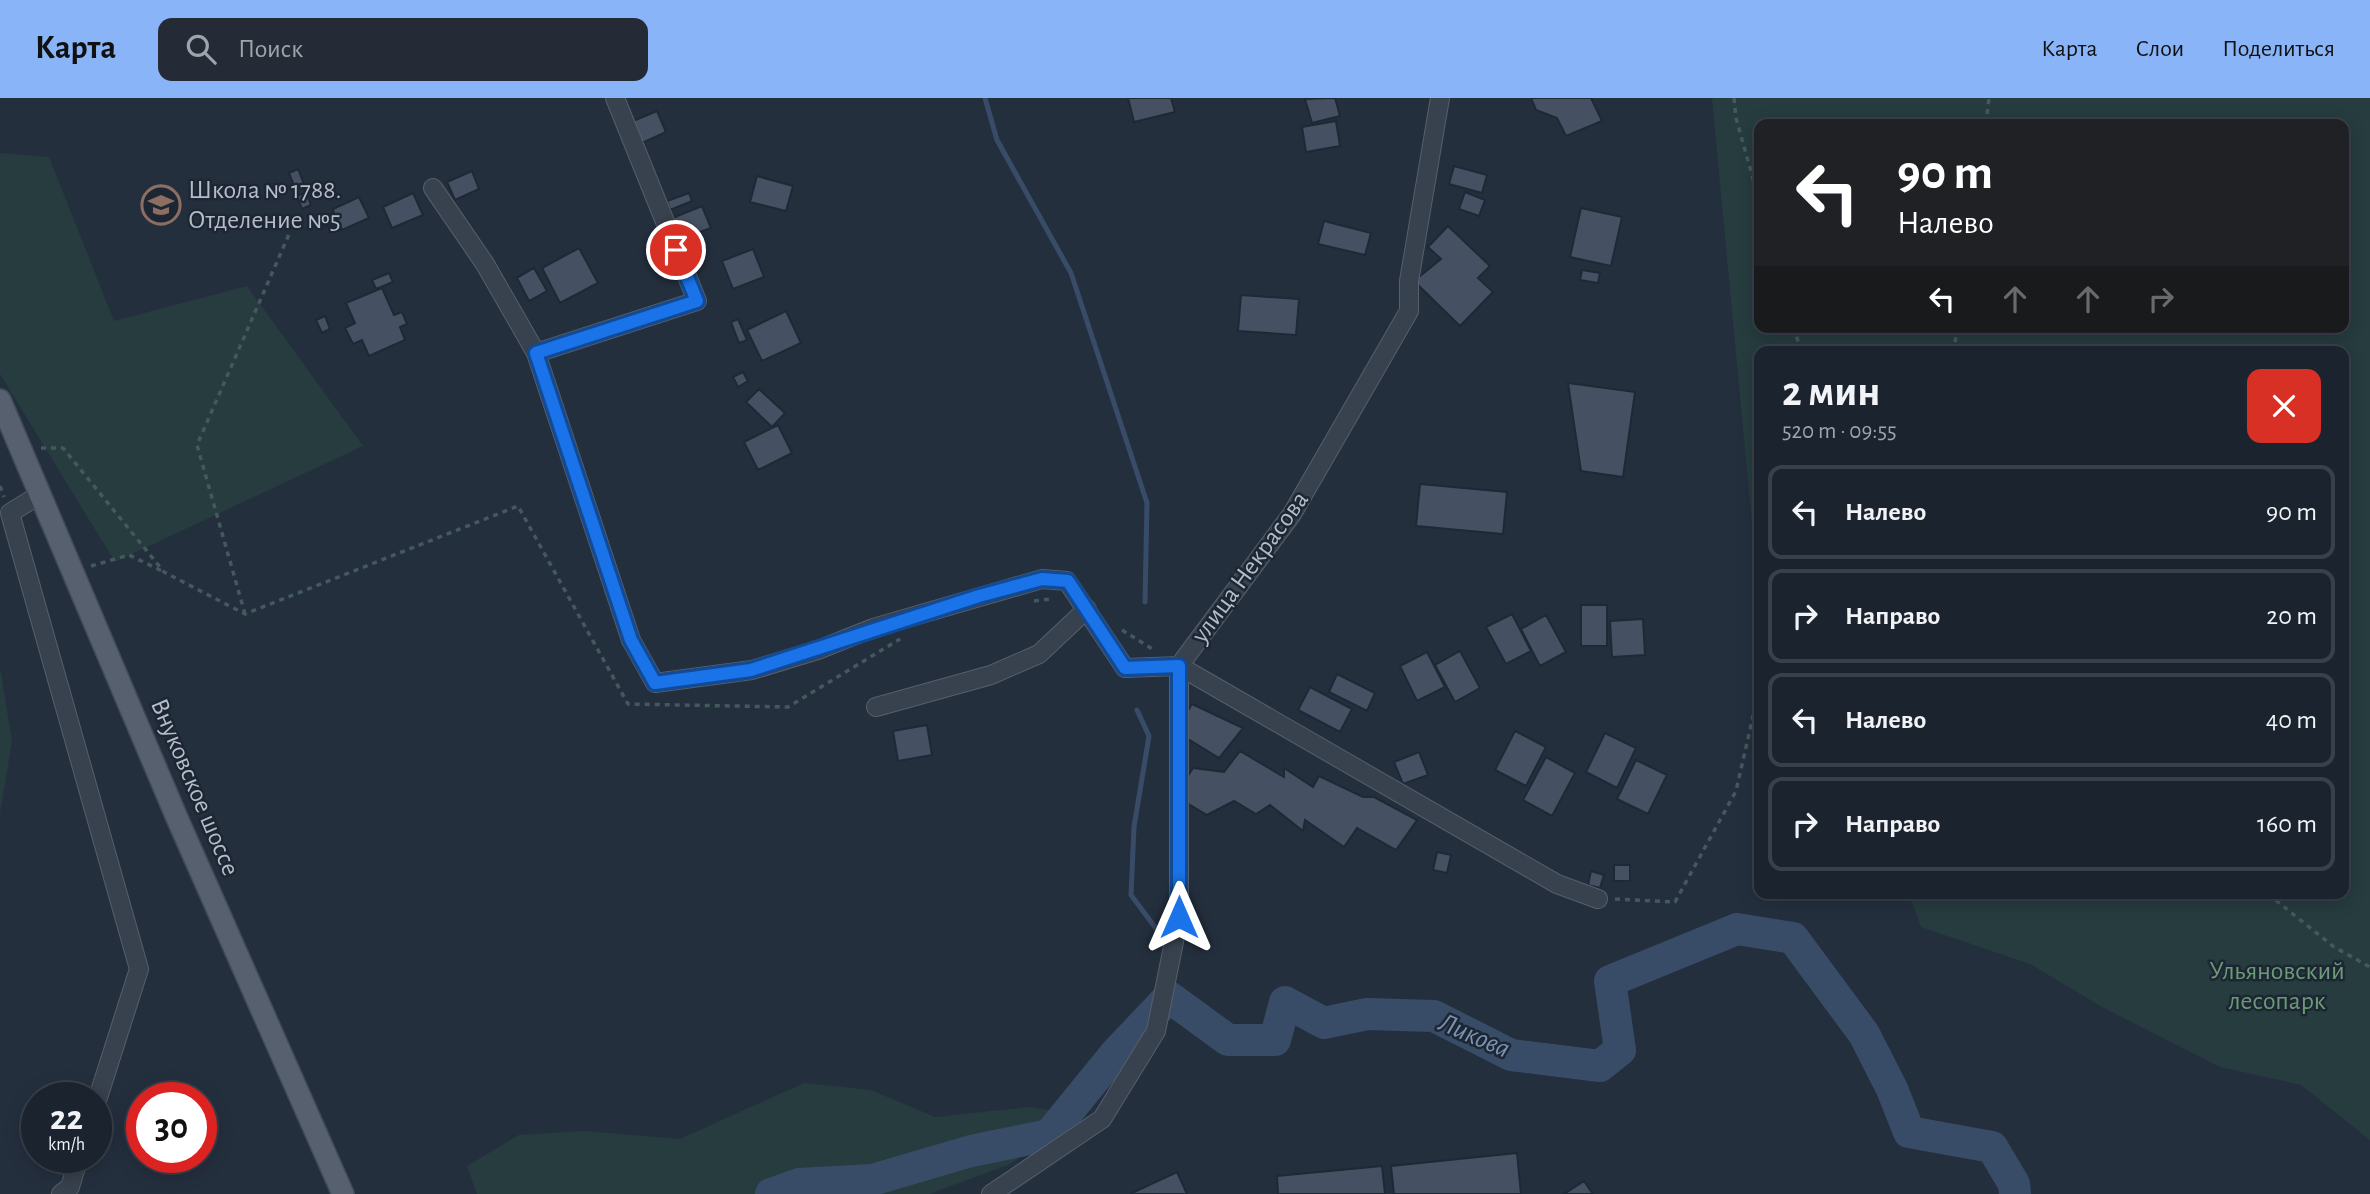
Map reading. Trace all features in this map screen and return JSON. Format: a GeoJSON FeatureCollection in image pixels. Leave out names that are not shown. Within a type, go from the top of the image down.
{"type":"FeatureCollection","features":[{"type":"Feature","properties":{"kind":"main road","name":"Внуковское шоссе"},"geometry":{"type":"LineString","coordinates":[[0,400],[72,572],[343,1194]]}},
{"type":"Feature","properties":{"kind":"street"},"geometry":{"type":"LineString","coordinates":[[536,353],[697,301],[615,98]]}},
{"type":"Feature","properties":{"kind":"street","name":"улица Некрасова"},"geometry":{"type":"LineString","coordinates":[[1440,98],[1409,281],[1409,311],[1292,514],[1179,666],[1557,884],[1598,899]]}},
{"type":"Feature","properties":{"kind":"street"},"geometry":{"type":"LineString","coordinates":[[433,188],[485,264],[536,353],[631,640],[655,683],[751,670],[818,650],[873,628],[1042,579],[1068,581],[1125,668],[1179,666],[1179,917],[1156,1031],[1102,1119],[991,1194]]}},
{"type":"Feature","properties":{"kind":"street"},"geometry":{"type":"LineString","coordinates":[[39,495],[10,513],[139,970],[103,1082]]}},
{"type":"Feature","properties":{"kind":"street"},"geometry":{"type":"LineString","coordinates":[[876,707],[991,675],[1040,654],[1087,609]]}},
{"type":"Feature","properties":{"kind":"street"},"geometry":{"type":"LineString","coordinates":[[61,1194],[70,1187],[74,1173]]}},
{"type":"Feature","properties":{"kind":"path"},"geometry":{"type":"LineString","coordinates":[[1734,98],[1736,118],[1754,182]]}},
{"type":"Feature","properties":{"kind":"path"},"geometry":{"type":"LineString","coordinates":[[1987,119],[1989,98]]}},
{"type":"Feature","properties":{"kind":"path"},"geometry":{"type":"LineString","coordinates":[[245,614],[197,445],[290,232]]}},
{"type":"Feature","properties":{"kind":"path"},"geometry":{"type":"LineString","coordinates":[[20,448],[62,448],[164,572]]}},
{"type":"Feature","properties":{"kind":"path"},"geometry":{"type":"LineString","coordinates":[[72,572],[129,555],[245,614],[518,506],[628,704],[788,707],[903,638]]}},
{"type":"Feature","properties":{"kind":"path"},"geometry":{"type":"LineString","coordinates":[[1028,602],[1054,598]]}},
{"type":"Feature","properties":{"kind":"path"},"geometry":{"type":"LineString","coordinates":[[1122,630],[1179,666]]}},
{"type":"Feature","properties":{"kind":"path"},"geometry":{"type":"LineString","coordinates":[[1598,899],[1675,902],[1736,791],[1754,712]]}},
{"type":"Feature","properties":{"kind":"path"},"geometry":{"type":"LineString","coordinates":[[2274,899],[2334,947],[2370,967]]}},
{"type":"Feature","properties":{"kind":"green space","name":"Ульяновский лесопарк"},"geometry":{"type":"Polygon","coordinates":[[[1712,98],[2370,98],[2370,1140],[2301,1085],[2220,1067],[2102,1007],[2030,964],[1921,927],[1911,899],[2349,899],[2349,346],[1754,346],[1754,545],[1712,98]]]}},
{"type":"Feature","properties":{"kind":"green space"},"geometry":{"type":"Polygon","coordinates":[[[0,153],[49,157],[114,321],[247,286],[363,446],[115,562],[0,374],[0,153]]]}},
{"type":"Feature","properties":{"kind":"green space"},"geometry":{"type":"Polygon","coordinates":[[[0,667],[12,741],[0,813],[0,667]]]}},
{"type":"Feature","properties":{"kind":"green space"},"geometry":{"type":"Polygon","coordinates":[[[804,1083],[871,1090],[935,1117],[1029,1107],[1088,1116],[1008,1165],[929,1194],[477,1194],[467,1166],[519,1135],[583,1131],[680,1139],[804,1083]]]}},
{"type":"Feature","properties":{"kind":"building"},"geometry":{"type":"Polygon","coordinates":[[[1128,98],[1171,98],[1175,112],[1134,122],[1128,98]]]}},
{"type":"Feature","properties":{"kind":"building"},"geometry":{"type":"Polygon","coordinates":[[[1335,98],[1340,116],[1312,123],[1305,99],[1335,98]]]}},
{"type":"Feature","properties":{"kind":"building"},"geometry":{"type":"Polygon","coordinates":[[[1531,98],[1591,98],[1602,121],[1566,136],[1557,118],[1536,110],[1531,98]]]}},
{"type":"Feature","properties":{"kind":"building"},"geometry":{"type":"Polygon","coordinates":[[[657,111],[666,132],[642,143],[633,121],[657,111]]]}},
{"type":"Feature","properties":{"kind":"building"},"geometry":{"type":"Polygon","coordinates":[[[1336,121],[1340,146],[1306,152],[1302,127],[1336,121]]]}},
{"type":"Feature","properties":{"kind":"building"},"geometry":{"type":"Polygon","coordinates":[[[1454,166],[1487,175],[1482,193],[1449,184],[1454,166]]]}},
{"type":"Feature","properties":{"kind":"building"},"geometry":{"type":"Polygon","coordinates":[[[298,169],[304,184],[295,188],[289,173],[298,169]]]}},
{"type":"Feature","properties":{"kind":"building"},"geometry":{"type":"Polygon","coordinates":[[[472,171],[479,189],[455,200],[447,182],[472,171]]]}},
{"type":"Feature","properties":{"kind":"building"},"geometry":{"type":"Polygon","coordinates":[[[757,176],[793,186],[786,211],[750,202],[757,176]]]}},
{"type":"Feature","properties":{"kind":"building"},"geometry":{"type":"Polygon","coordinates":[[[306,192],[311,205],[302,209],[297,196],[306,192]]]}},
{"type":"Feature","properties":{"kind":"building"},"geometry":{"type":"Polygon","coordinates":[[[1465,192],[1485,200],[1479,216],[1459,209],[1465,192]]]}},
{"type":"Feature","properties":{"kind":"building"},"geometry":{"type":"Polygon","coordinates":[[[413,193],[423,215],[392,228],[383,207],[413,193]]]}},
{"type":"Feature","properties":{"kind":"building"},"geometry":{"type":"Polygon","coordinates":[[[689,193],[692,201],[670,210],[667,201],[689,193]]]}},
{"type":"Feature","properties":{"kind":"building"},"geometry":{"type":"Polygon","coordinates":[[[359,197],[369,218],[342,230],[338,221],[325,227],[321,219],[334,213],[333,209],[359,197]]]}},
{"type":"Feature","properties":{"kind":"building"},"geometry":{"type":"Polygon","coordinates":[[[702,206],[711,228],[678,240],[670,219],[702,206]]]}},
{"type":"Feature","properties":{"kind":"building"},"geometry":{"type":"Polygon","coordinates":[[[1581,208],[1622,217],[1611,266],[1570,257],[1581,208]]]}},
{"type":"Feature","properties":{"kind":"building"},"geometry":{"type":"Polygon","coordinates":[[[1324,221],[1371,233],[1365,255],[1318,244],[1324,221]]]}},
{"type":"Feature","properties":{"kind":"building"},"geometry":{"type":"Polygon","coordinates":[[[1448,226],[1490,266],[1478,278],[1493,292],[1460,326],[1414,281],[1441,259],[1428,247],[1448,226]]]}},
{"type":"Feature","properties":{"kind":"building"},"geometry":{"type":"Polygon","coordinates":[[[579,248],[598,283],[560,303],[542,268],[579,248]]]}},
{"type":"Feature","properties":{"kind":"building"},"geometry":{"type":"Polygon","coordinates":[[[753,249],[764,277],[733,289],[722,261],[753,249]]]}},
{"type":"Feature","properties":{"kind":"building"},"geometry":{"type":"Polygon","coordinates":[[[534,268],[547,291],[529,301],[517,278],[534,268]]]}},
{"type":"Feature","properties":{"kind":"building"},"geometry":{"type":"Polygon","coordinates":[[[1582,270],[1600,273],[1598,283],[1580,280],[1582,270]]]}},
{"type":"Feature","properties":{"kind":"building"},"geometry":{"type":"Polygon","coordinates":[[[389,273],[393,282],[376,289],[372,280],[389,273]]]}},
{"type":"Feature","properties":{"kind":"building"},"geometry":{"type":"Polygon","coordinates":[[[382,288],[394,315],[402,312],[407,324],[400,327],[405,340],[369,356],[362,340],[353,344],[345,328],[355,323],[346,303],[382,288]]]}},
{"type":"Feature","properties":{"kind":"building"},"geometry":{"type":"Polygon","coordinates":[[[1241,295],[1299,299],[1296,335],[1238,331],[1241,295]]]}},
{"type":"Feature","properties":{"kind":"building"},"geometry":{"type":"Polygon","coordinates":[[[786,311],[801,343],[762,361],[747,330],[786,311]]]}},
{"type":"Feature","properties":{"kind":"building"},"geometry":{"type":"Polygon","coordinates":[[[325,316],[330,329],[322,333],[316,320],[325,316]]]}},
{"type":"Feature","properties":{"kind":"building"},"geometry":{"type":"Polygon","coordinates":[[[738,319],[747,340],[739,343],[731,322],[738,319]]]}},
{"type":"Feature","properties":{"kind":"building"},"geometry":{"type":"Polygon","coordinates":[[[743,372],[748,381],[738,387],[733,377],[743,372]]]}},
{"type":"Feature","properties":{"kind":"building"},"geometry":{"type":"Polygon","coordinates":[[[1568,383],[1635,392],[1623,477],[1581,471],[1568,383]]]}},
{"type":"Feature","properties":{"kind":"building"},"geometry":{"type":"Polygon","coordinates":[[[759,389],[785,413],[772,427],[746,402],[759,389]]]}},
{"type":"Feature","properties":{"kind":"building"},"geometry":{"type":"Polygon","coordinates":[[[778,425],[792,453],[758,470],[744,442],[778,425]]]}},
{"type":"Feature","properties":{"kind":"building"},"geometry":{"type":"Polygon","coordinates":[[[1420,484],[1507,492],[1503,534],[1416,526],[1420,484]]]}},
{"type":"Feature","properties":{"kind":"building"},"geometry":{"type":"Polygon","coordinates":[[[1581,605],[1607,605],[1607,646],[1581,646],[1581,605]]]}},
{"type":"Feature","properties":{"kind":"building"},"geometry":{"type":"Polygon","coordinates":[[[1512,614],[1531,651],[1506,664],[1486,627],[1512,614]]]}},
{"type":"Feature","properties":{"kind":"building"},"geometry":{"type":"Polygon","coordinates":[[[1546,615],[1566,652],[1540,666],[1521,629],[1546,615]]]}},
{"type":"Feature","properties":{"kind":"building"},"geometry":{"type":"Polygon","coordinates":[[[1643,619],[1645,655],[1612,657],[1610,621],[1643,619]]]}},
{"type":"Feature","properties":{"kind":"building"},"geometry":{"type":"Polygon","coordinates":[[[1460,651],[1480,688],[1455,702],[1435,665],[1460,651]]]}},
{"type":"Feature","properties":{"kind":"building"},"geometry":{"type":"Polygon","coordinates":[[[1427,652],[1445,687],[1417,701],[1400,666],[1427,652]]]}},
{"type":"Feature","properties":{"kind":"building"},"geometry":{"type":"Polygon","coordinates":[[[1337,674],[1375,693],[1367,711],[1329,692],[1337,674]]]}},
{"type":"Feature","properties":{"kind":"building"},"geometry":{"type":"Polygon","coordinates":[[[1310,687],[1352,709],[1340,732],[1298,710],[1310,687]]]}},
{"type":"Feature","properties":{"kind":"building"},"geometry":{"type":"Polygon","coordinates":[[[1192,704],[1243,728],[1219,758],[1175,731],[1192,704]]]}},
{"type":"Feature","properties":{"kind":"building"},"geometry":{"type":"Polygon","coordinates":[[[927,725],[932,755],[898,761],[893,731],[927,725]]]}},
{"type":"Feature","properties":{"kind":"building"},"geometry":{"type":"Polygon","coordinates":[[[1515,731],[1546,747],[1526,786],[1495,770],[1515,731]]]}},
{"type":"Feature","properties":{"kind":"building"},"geometry":{"type":"Polygon","coordinates":[[[1605,733],[1636,748],[1617,788],[1586,772],[1605,733]]]}},
{"type":"Feature","properties":{"kind":"building"},"geometry":{"type":"Polygon","coordinates":[[[1240,751],[1284,777],[1284,768],[1313,787],[1319,776],[1363,797],[1374,797],[1417,820],[1396,850],[1357,828],[1344,847],[1305,820],[1303,831],[1270,805],[1256,814],[1234,801],[1207,815],[1175,796],[1193,768],[1224,772],[1240,751]]]}},
{"type":"Feature","properties":{"kind":"building"},"geometry":{"type":"Polygon","coordinates":[[[1419,752],[1428,775],[1403,784],[1394,762],[1419,752]]]}},
{"type":"Feature","properties":{"kind":"building"},"geometry":{"type":"Polygon","coordinates":[[[1546,757],[1575,773],[1552,816],[1523,800],[1546,757]]]}},
{"type":"Feature","properties":{"kind":"building"},"geometry":{"type":"Polygon","coordinates":[[[1636,760],[1667,775],[1648,814],[1617,799],[1636,760]]]}},
{"type":"Feature","properties":{"kind":"building"},"geometry":{"type":"Polygon","coordinates":[[[1437,852],[1451,855],[1447,873],[1433,870],[1437,852]]]}},
{"type":"Feature","properties":{"kind":"building"},"geometry":{"type":"Polygon","coordinates":[[[1614,865],[1630,865],[1630,881],[1614,881],[1614,865]]]}},
{"type":"Feature","properties":{"kind":"building"},"geometry":{"type":"Polygon","coordinates":[[[1591,871],[1604,875],[1600,888],[1588,885],[1591,871]]]}},
{"type":"Feature","properties":{"kind":"building"},"geometry":{"type":"Polygon","coordinates":[[[1517,1153],[1521,1194],[1394,1194],[1391,1166],[1517,1153]]]}},
{"type":"Feature","properties":{"kind":"building"},"geometry":{"type":"Polygon","coordinates":[[[1382,1166],[1385,1194],[1278,1194],[1277,1176],[1382,1166]]]}},
{"type":"Feature","properties":{"kind":"building"},"geometry":{"type":"Polygon","coordinates":[[[1177,1172],[1187,1194],[1130,1194],[1177,1172]]]}},
{"type":"Feature","properties":{"kind":"building"},"geometry":{"type":"Polygon","coordinates":[[[1584,1181],[1593,1194],[1564,1194],[1584,1181]]]}},
{"type":"Feature","properties":{"kind":"waterway"},"geometry":{"type":"LineString","coordinates":[[985,98],[997,140],[1071,273],[1147,503],[1145,602]]}},
{"type":"Feature","properties":{"kind":"waterway"},"geometry":{"type":"LineString","coordinates":[[1137,710],[1149,736],[1134,827],[1131,895],[1169,946]]}},
{"type":"Feature","properties":{"kind":"waterway","name":"Ликова"},"geometry":{"type":"LineString","coordinates":[[771,1194],[799,1184],[872,1180],[971,1151],[1049,1135],[1115,1054],[1169,997],[1228,1040],[1275,1040],[1285,1002],[1324,1023],[1367,1014],[1434,1016],[1511,1055],[1600,1066],[1620,1050],[1610,981],[1737,929],[1793,938],[1864,1034],[1892,1089],[1909,1132],[1992,1147],[2014,1184],[2015,1194]]}},
{"type":"Feature","properties":{"kind":"place","name":"Школа № 1788. Отделение №5"},"geometry":{"type":"Point","coordinates":[161,205]}},
{"type":"Feature","properties":{"kind":"route"},"geometry":{"type":"LineString","coordinates":[[676,250],[697,301],[536,353],[631,640],[655,683],[751,670],[818,650],[873,628],[979,596],[1042,579],[1068,581],[1125,668],[1179,666],[1179,917]]}}]}
